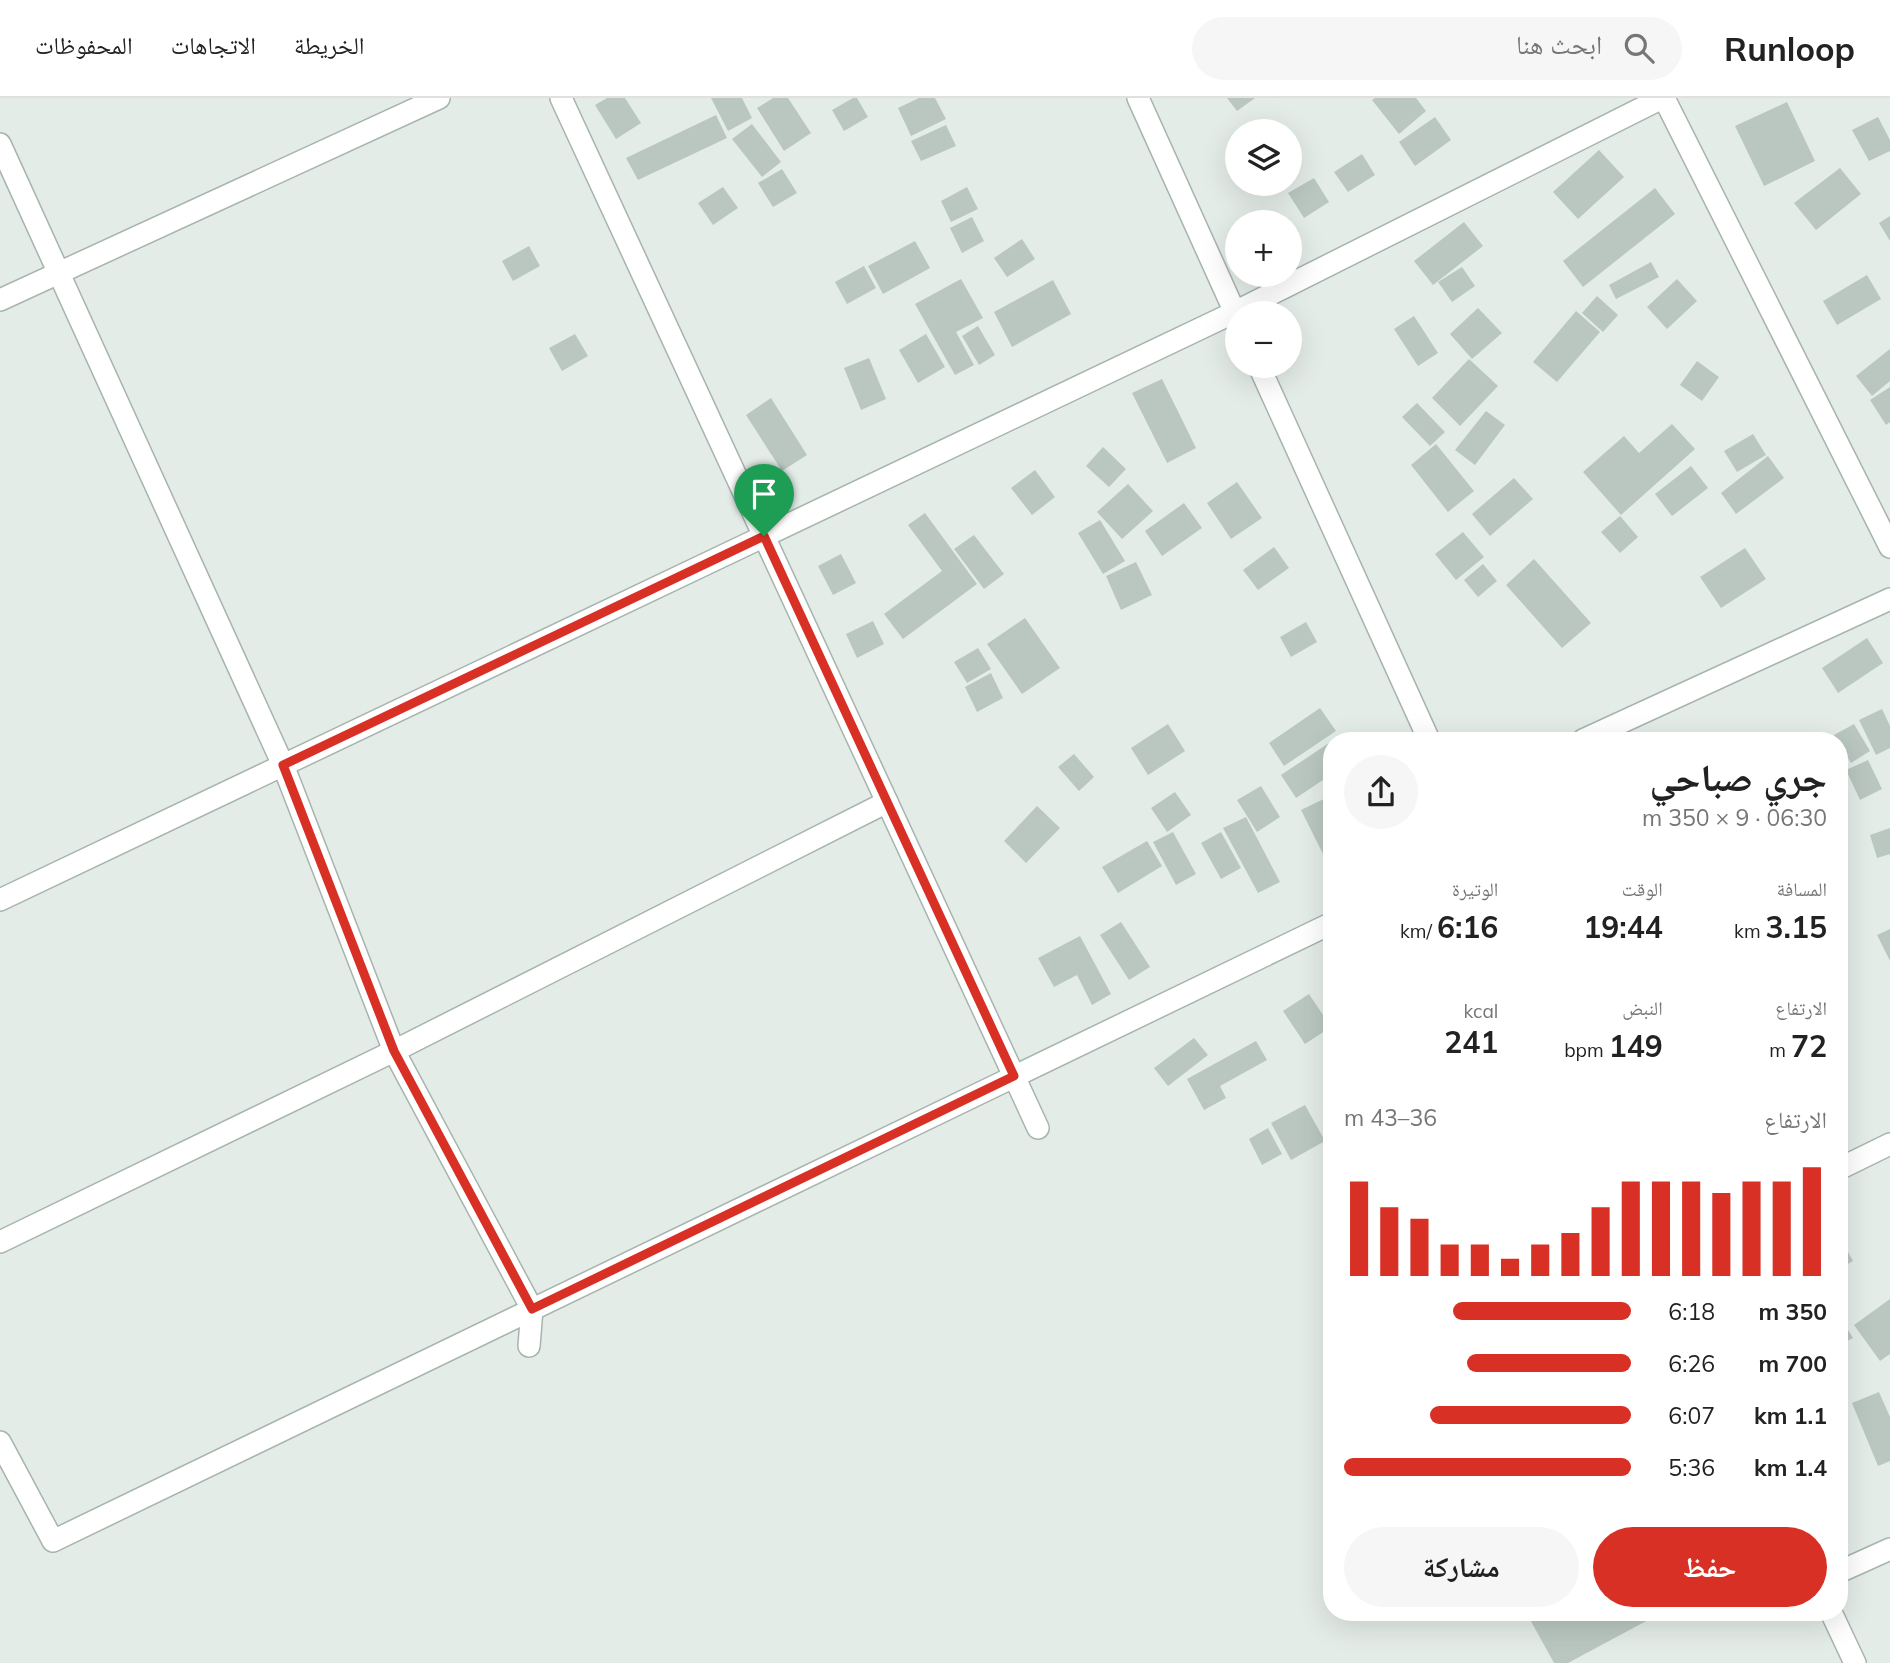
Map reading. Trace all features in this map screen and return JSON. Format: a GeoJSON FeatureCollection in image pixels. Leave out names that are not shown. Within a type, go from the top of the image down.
{"type":"FeatureCollection","features":[{"type":"Feature","properties":{"kind":"street"},"geometry":{"type":"LineString","coordinates":[[0,300],[439,98]]}},
{"type":"Feature","properties":{"kind":"street"},"geometry":{"type":"LineString","coordinates":[[561,98],[1038,1128]]}},
{"type":"Feature","properties":{"kind":"street"},"geometry":{"type":"LineString","coordinates":[[1138,98],[1230,301]]}},
{"type":"Feature","properties":{"kind":"street"},"geometry":{"type":"LineString","coordinates":[[1264,301],[1663,98],[1890,547]]}},
{"type":"Feature","properties":{"kind":"street"},"geometry":{"type":"LineString","coordinates":[[0,144],[283,765],[394,1051],[532,1309],[528,1346]]}},
{"type":"Feature","properties":{"kind":"street"},"geometry":{"type":"LineString","coordinates":[[0,900],[764,536],[1225,320]]}},
{"type":"Feature","properties":{"kind":"street"},"geometry":{"type":"LineString","coordinates":[[1264,378],[1425,732]]}},
{"type":"Feature","properties":{"kind":"street"},"geometry":{"type":"LineString","coordinates":[[1600,732],[1890,599]]}},
{"type":"Feature","properties":{"kind":"street"},"geometry":{"type":"LineString","coordinates":[[0,1242],[394,1051],[887,802]]}},
{"type":"Feature","properties":{"kind":"street"},"geometry":{"type":"LineString","coordinates":[[0,1442],[53,1541],[1323,927]]}},
{"type":"Feature","properties":{"kind":"street"},"geometry":{"type":"LineString","coordinates":[[1848,1164],[1890,1144]]}},
{"type":"Feature","properties":{"kind":"street"},"geometry":{"type":"LineString","coordinates":[[1848,1569],[1890,1549]]}},
{"type":"Feature","properties":{"kind":"street"},"geometry":{"type":"LineString","coordinates":[[1835,1621],[1856,1663]]}},
{"type":"Feature","properties":{"kind":"building"},"geometry":{"type":"Polygon","coordinates":[[[607,98],[625,98],[641,123],[616,139],[595,105],[607,98]]]}},
{"type":"Feature","properties":{"kind":"building"},"geometry":{"type":"Polygon","coordinates":[[[711,98],[742,98],[752,118],[728,131],[711,98]]]}},
{"type":"Feature","properties":{"kind":"building"},"geometry":{"type":"Polygon","coordinates":[[[773,98],[788,98],[811,133],[784,151],[757,108],[773,98]]]}},
{"type":"Feature","properties":{"kind":"building"},"geometry":{"type":"Polygon","coordinates":[[[857,98],[868,117],[844,131],[832,110],[857,98]]]}},
{"type":"Feature","properties":{"kind":"building"},"geometry":{"type":"Polygon","coordinates":[[[919,98],[935,98],[946,119],[911,136],[898,108],[919,98]]]}},
{"type":"Feature","properties":{"kind":"building"},"geometry":{"type":"Polygon","coordinates":[[[1227,98],[1255,98],[1237,111],[1227,98]]]}},
{"type":"Feature","properties":{"kind":"building"},"geometry":{"type":"Polygon","coordinates":[[[1416,98],[1426,111],[1399,134],[1372,100],[1416,98]]]}},
{"type":"Feature","properties":{"kind":"building"},"geometry":{"type":"Polygon","coordinates":[[[1787,102],[1815,161],[1764,186],[1735,126],[1787,102]]]}},
{"type":"Feature","properties":{"kind":"building"},"geometry":{"type":"Polygon","coordinates":[[[716,115],[727,138],[638,180],[626,158],[716,115]]]}},
{"type":"Feature","properties":{"kind":"building"},"geometry":{"type":"Polygon","coordinates":[[[1435,117],[1451,140],[1415,166],[1399,142],[1435,117]]]}},
{"type":"Feature","properties":{"kind":"building"},"geometry":{"type":"Polygon","coordinates":[[[1878,117],[1890,140],[1890,151],[1869,161],[1852,130],[1878,117]]]}},
{"type":"Feature","properties":{"kind":"building"},"geometry":{"type":"Polygon","coordinates":[[[752,124],[781,162],[762,177],[732,139],[752,124]]]}},
{"type":"Feature","properties":{"kind":"building"},"geometry":{"type":"Polygon","coordinates":[[[946,125],[956,146],[921,161],[911,141],[946,125]]]}},
{"type":"Feature","properties":{"kind":"building"},"geometry":{"type":"Polygon","coordinates":[[[1599,150],[1624,177],[1578,219],[1553,192],[1599,150]]]}},
{"type":"Feature","properties":{"kind":"building"},"geometry":{"type":"Polygon","coordinates":[[[1362,154],[1375,175],[1348,192],[1334,172],[1362,154]]]}},
{"type":"Feature","properties":{"kind":"building"},"geometry":{"type":"Polygon","coordinates":[[[1840,168],[1861,194],[1816,230],[1794,203],[1840,168]]]}},
{"type":"Feature","properties":{"kind":"building"},"geometry":{"type":"Polygon","coordinates":[[[782,169],[797,193],[773,207],[758,183],[782,169]]]}},
{"type":"Feature","properties":{"kind":"building"},"geometry":{"type":"Polygon","coordinates":[[[1314,178],[1329,202],[1304,218],[1302,210],[1299,210],[1290,196],[1302,196],[1302,185],[1314,178]]]}},
{"type":"Feature","properties":{"kind":"building"},"geometry":{"type":"Polygon","coordinates":[[[723,187],[738,208],[713,225],[698,203],[723,187]]]}},
{"type":"Feature","properties":{"kind":"building"},"geometry":{"type":"Polygon","coordinates":[[[967,187],[978,209],[951,222],[941,201],[967,187]]]}},
{"type":"Feature","properties":{"kind":"building"},"geometry":{"type":"Polygon","coordinates":[[[1655,188],[1675,214],[1583,287],[1563,261],[1655,188]]]}},
{"type":"Feature","properties":{"kind":"building"},"geometry":{"type":"Polygon","coordinates":[[[1890,216],[1890,241],[1879,223],[1890,216]]]}},
{"type":"Feature","properties":{"kind":"building"},"geometry":{"type":"Polygon","coordinates":[[[972,217],[984,241],[962,253],[950,228],[972,217]]]}},
{"type":"Feature","properties":{"kind":"building"},"geometry":{"type":"Polygon","coordinates":[[[1464,222],[1483,246],[1433,285],[1414,261],[1464,222]]]}},
{"type":"Feature","properties":{"kind":"building"},"geometry":{"type":"Polygon","coordinates":[[[1022,239],[1035,259],[1007,277],[994,258],[1022,239]]]}},
{"type":"Feature","properties":{"kind":"building"},"geometry":{"type":"Polygon","coordinates":[[[915,241],[930,268],[883,294],[868,266],[915,241]]]}},
{"type":"Feature","properties":{"kind":"building"},"geometry":{"type":"Polygon","coordinates":[[[529,246],[540,266],[513,281],[502,261],[529,246]]]}},
{"type":"Feature","properties":{"kind":"building"},"geometry":{"type":"Polygon","coordinates":[[[1651,262],[1659,277],[1616,299],[1609,285],[1651,262]]]}},
{"type":"Feature","properties":{"kind":"building"},"geometry":{"type":"Polygon","coordinates":[[[864,266],[876,288],[847,304],[835,282],[864,266]]]}},
{"type":"Feature","properties":{"kind":"building"},"geometry":{"type":"Polygon","coordinates":[[[1462,267],[1475,286],[1452,302],[1438,282],[1462,267]]]}},
{"type":"Feature","properties":{"kind":"building"},"geometry":{"type":"Polygon","coordinates":[[[1867,275],[1881,299],[1837,325],[1823,301],[1867,275]]]}},
{"type":"Feature","properties":{"kind":"building"},"geometry":{"type":"Polygon","coordinates":[[[961,279],[983,318],[956,332],[974,365],[955,375],[915,304],[961,279]]]}},
{"type":"Feature","properties":{"kind":"building"},"geometry":{"type":"Polygon","coordinates":[[[1677,279],[1697,301],[1667,329],[1647,307],[1677,279]]]}},
{"type":"Feature","properties":{"kind":"building"},"geometry":{"type":"Polygon","coordinates":[[[1053,280],[1071,314],[1012,347],[994,312],[1053,280]]]}},
{"type":"Feature","properties":{"kind":"building"},"geometry":{"type":"Polygon","coordinates":[[[1597,296],[1618,315],[1603,332],[1582,313],[1597,296]]]}},
{"type":"Feature","properties":{"kind":"building"},"geometry":{"type":"Polygon","coordinates":[[[1478,308],[1502,333],[1472,359],[1450,334],[1478,308]]]}},
{"type":"Feature","properties":{"kind":"building"},"geometry":{"type":"Polygon","coordinates":[[[1576,311],[1600,332],[1557,382],[1533,362],[1576,311]]]}},
{"type":"Feature","properties":{"kind":"building"},"geometry":{"type":"Polygon","coordinates":[[[1414,316],[1438,353],[1418,366],[1394,329],[1414,316]]]}},
{"type":"Feature","properties":{"kind":"building"},"geometry":{"type":"Polygon","coordinates":[[[978,326],[995,355],[979,365],[962,336],[978,326]]]}},
{"type":"Feature","properties":{"kind":"building"},"geometry":{"type":"Polygon","coordinates":[[[575,334],[588,356],[562,371],[549,348],[575,334]]]}},
{"type":"Feature","properties":{"kind":"building"},"geometry":{"type":"Polygon","coordinates":[[[926,334],[945,367],[918,383],[899,350],[926,334]]]}},
{"type":"Feature","properties":{"kind":"building"},"geometry":{"type":"Polygon","coordinates":[[[1890,349],[1890,381],[1872,396],[1856,376],[1890,349]]]}},
{"type":"Feature","properties":{"kind":"building"},"geometry":{"type":"Polygon","coordinates":[[[869,358],[886,399],[861,410],[844,368],[869,358]]]}},
{"type":"Feature","properties":{"kind":"building"},"geometry":{"type":"Polygon","coordinates":[[[1469,359],[1498,386],[1460,426],[1432,398],[1469,359]]]}},
{"type":"Feature","properties":{"kind":"building"},"geometry":{"type":"Polygon","coordinates":[[[1697,361],[1719,377],[1702,401],[1680,385],[1697,361]]]}},
{"type":"Feature","properties":{"kind":"building"},"geometry":{"type":"Polygon","coordinates":[[[1162,379],[1196,448],[1167,463],[1132,393],[1162,379]]]}},
{"type":"Feature","properties":{"kind":"building"},"geometry":{"type":"Polygon","coordinates":[[[1890,387],[1890,422],[1886,425],[1870,400],[1890,387]]]}},
{"type":"Feature","properties":{"kind":"building"},"geometry":{"type":"Polygon","coordinates":[[[771,398],[807,455],[782,471],[746,415],[771,398]]]}},
{"type":"Feature","properties":{"kind":"building"},"geometry":{"type":"Polygon","coordinates":[[[1417,403],[1445,432],[1430,446],[1402,417],[1417,403]]]}},
{"type":"Feature","properties":{"kind":"building"},"geometry":{"type":"Polygon","coordinates":[[[1486,411],[1505,425],[1475,465],[1455,450],[1486,411]]]}},
{"type":"Feature","properties":{"kind":"building"},"geometry":{"type":"Polygon","coordinates":[[[1672,424],[1695,449],[1621,515],[1583,472],[1624,436],[1639,453],[1672,424]]]}},
{"type":"Feature","properties":{"kind":"building"},"geometry":{"type":"Polygon","coordinates":[[[1753,434],[1766,455],[1737,472],[1724,451],[1753,434]]]}},
{"type":"Feature","properties":{"kind":"building"},"geometry":{"type":"Polygon","coordinates":[[[1436,444],[1474,491],[1448,512],[1411,465],[1436,444]]]}},
{"type":"Feature","properties":{"kind":"building"},"geometry":{"type":"Polygon","coordinates":[[[1103,447],[1126,469],[1109,487],[1086,466],[1103,447]]]}},
{"type":"Feature","properties":{"kind":"building"},"geometry":{"type":"Polygon","coordinates":[[[1768,456],[1784,478],[1736,514],[1721,493],[1768,456]]]}},
{"type":"Feature","properties":{"kind":"building"},"geometry":{"type":"Polygon","coordinates":[[[1691,466],[1708,488],[1672,516],[1655,494],[1691,466]]]}},
{"type":"Feature","properties":{"kind":"building"},"geometry":{"type":"Polygon","coordinates":[[[1035,470],[1055,497],[1032,515],[1011,488],[1035,470]]]}},
{"type":"Feature","properties":{"kind":"building"},"geometry":{"type":"Polygon","coordinates":[[[1514,478],[1533,499],[1490,536],[1472,514],[1514,478]]]}},
{"type":"Feature","properties":{"kind":"building"},"geometry":{"type":"Polygon","coordinates":[[[1237,482],[1262,518],[1231,539],[1207,503],[1237,482]]]}},
{"type":"Feature","properties":{"kind":"building"},"geometry":{"type":"Polygon","coordinates":[[[1128,484],[1153,511],[1122,539],[1097,512],[1128,484]]]}},
{"type":"Feature","properties":{"kind":"building"},"geometry":{"type":"Polygon","coordinates":[[[1184,503],[1202,528],[1162,556],[1145,531],[1184,503]]]}},
{"type":"Feature","properties":{"kind":"building"},"geometry":{"type":"Polygon","coordinates":[[[925,513],[977,584],[903,639],[884,614],[942,571],[908,525],[925,513]]]}},
{"type":"Feature","properties":{"kind":"building"},"geometry":{"type":"Polygon","coordinates":[[[1620,516],[1638,537],[1620,553],[1601,532],[1620,516]]]}},
{"type":"Feature","properties":{"kind":"building"},"geometry":{"type":"Polygon","coordinates":[[[1100,520],[1125,561],[1103,574],[1078,533],[1100,520]]]}},
{"type":"Feature","properties":{"kind":"building"},"geometry":{"type":"Polygon","coordinates":[[[1463,532],[1484,557],[1456,580],[1435,554],[1463,532]]]}},
{"type":"Feature","properties":{"kind":"building"},"geometry":{"type":"Polygon","coordinates":[[[974,535],[1004,574],[984,589],[954,549],[974,535]]]}},
{"type":"Feature","properties":{"kind":"building"},"geometry":{"type":"Polygon","coordinates":[[[1274,547],[1289,568],[1258,590],[1243,570],[1274,547]]]}},
{"type":"Feature","properties":{"kind":"building"},"geometry":{"type":"Polygon","coordinates":[[[1745,548],[1766,579],[1721,608],[1700,577],[1745,548]]]}},
{"type":"Feature","properties":{"kind":"building"},"geometry":{"type":"Polygon","coordinates":[[[841,554],[856,583],[833,595],[818,566],[841,554]]]}},
{"type":"Feature","properties":{"kind":"building"},"geometry":{"type":"Polygon","coordinates":[[[1534,559],[1591,623],[1562,648],[1506,585],[1534,559]]]}},
{"type":"Feature","properties":{"kind":"building"},"geometry":{"type":"Polygon","coordinates":[[[1136,562],[1152,595],[1121,610],[1106,576],[1136,562]]]}},
{"type":"Feature","properties":{"kind":"building"},"geometry":{"type":"Polygon","coordinates":[[[1483,564],[1497,581],[1478,597],[1464,580],[1483,564]]]}},
{"type":"Feature","properties":{"kind":"building"},"geometry":{"type":"Polygon","coordinates":[[[1025,618],[1060,668],[1022,694],[987,644],[1025,618]]]}},
{"type":"Feature","properties":{"kind":"building"},"geometry":{"type":"Polygon","coordinates":[[[873,621],[884,644],[857,658],[846,634],[873,621]]]}},
{"type":"Feature","properties":{"kind":"building"},"geometry":{"type":"Polygon","coordinates":[[[1306,622],[1317,642],[1291,657],[1280,637],[1306,622]]]}},
{"type":"Feature","properties":{"kind":"building"},"geometry":{"type":"Polygon","coordinates":[[[1867,638],[1883,663],[1838,693],[1822,668],[1867,638]]]}},
{"type":"Feature","properties":{"kind":"building"},"geometry":{"type":"Polygon","coordinates":[[[978,648],[991,669],[967,683],[954,662],[978,648]]]}},
{"type":"Feature","properties":{"kind":"building"},"geometry":{"type":"Polygon","coordinates":[[[991,673],[1003,698],[977,712],[965,687],[991,673]]]}},
{"type":"Feature","properties":{"kind":"building"},"geometry":{"type":"Polygon","coordinates":[[[1320,708],[1336,731],[1323,732],[1323,740],[1284,766],[1269,743],[1320,708]]]}},
{"type":"Feature","properties":{"kind":"building"},"geometry":{"type":"Polygon","coordinates":[[[1882,709],[1890,726],[1890,748],[1876,755],[1859,720],[1882,709]]]}},
{"type":"Feature","properties":{"kind":"building"},"geometry":{"type":"Polygon","coordinates":[[[1168,724],[1185,751],[1148,775],[1131,748],[1168,724]]]}},
{"type":"Feature","properties":{"kind":"building"},"geometry":{"type":"Polygon","coordinates":[[[1854,724],[1870,751],[1851,763],[1848,758],[1848,732],[1839,732],[1854,724]]]}},
{"type":"Feature","properties":{"kind":"building"},"geometry":{"type":"Polygon","coordinates":[[[1323,747],[1323,780],[1296,798],[1281,775],[1323,747]]]}},
{"type":"Feature","properties":{"kind":"building"},"geometry":{"type":"Polygon","coordinates":[[[1074,754],[1094,777],[1079,791],[1058,767],[1074,754]]]}},
{"type":"Feature","properties":{"kind":"building"},"geometry":{"type":"Polygon","coordinates":[[[1868,760],[1882,789],[1860,800],[1848,769],[1868,760]]]}},
{"type":"Feature","properties":{"kind":"building"},"geometry":{"type":"Polygon","coordinates":[[[1261,786],[1280,817],[1257,832],[1237,800],[1261,786]]]}},
{"type":"Feature","properties":{"kind":"building"},"geometry":{"type":"Polygon","coordinates":[[[1175,792],[1191,815],[1167,832],[1151,808],[1175,792]]]}},
{"type":"Feature","properties":{"kind":"building"},"geometry":{"type":"Polygon","coordinates":[[[1323,799],[1323,854],[1301,810],[1323,799]]]}},
{"type":"Feature","properties":{"kind":"building"},"geometry":{"type":"Polygon","coordinates":[[[1037,806],[1060,828],[1026,863],[1004,841],[1037,806]]]}},
{"type":"Feature","properties":{"kind":"building"},"geometry":{"type":"Polygon","coordinates":[[[1246,817],[1280,882],[1258,893],[1223,828],[1246,817]]]}},
{"type":"Feature","properties":{"kind":"building"},"geometry":{"type":"Polygon","coordinates":[[[1890,828],[1890,854],[1877,858],[1870,835],[1890,828]]]}},
{"type":"Feature","properties":{"kind":"building"},"geometry":{"type":"Polygon","coordinates":[[[1173,832],[1196,874],[1176,885],[1153,842],[1173,832]]]}},
{"type":"Feature","properties":{"kind":"building"},"geometry":{"type":"Polygon","coordinates":[[[1221,832],[1241,868],[1221,879],[1201,843],[1221,832]]]}},
{"type":"Feature","properties":{"kind":"building"},"geometry":{"type":"Polygon","coordinates":[[[1147,841],[1162,866],[1118,893],[1102,867],[1147,841]]]}},
{"type":"Feature","properties":{"kind":"building"},"geometry":{"type":"Polygon","coordinates":[[[1121,922],[1150,967],[1129,980],[1100,935],[1121,922]]]}},
{"type":"Feature","properties":{"kind":"building"},"geometry":{"type":"Polygon","coordinates":[[[1890,929],[1890,961],[1877,935],[1890,929]]]}},
{"type":"Feature","properties":{"kind":"building"},"geometry":{"type":"Polygon","coordinates":[[[1080,936],[1111,994],[1092,1005],[1077,975],[1054,987],[1038,958],[1080,936]]]}},
{"type":"Feature","properties":{"kind":"building"},"geometry":{"type":"Polygon","coordinates":[[[1309,994],[1323,1015],[1323,1032],[1305,1044],[1283,1011],[1309,994]]]}},
{"type":"Feature","properties":{"kind":"building"},"geometry":{"type":"Polygon","coordinates":[[[1194,1038],[1208,1055],[1168,1086],[1154,1068],[1194,1038]]]}},
{"type":"Feature","properties":{"kind":"building"},"geometry":{"type":"Polygon","coordinates":[[[1256,1041],[1267,1060],[1220,1086],[1226,1098],[1204,1110],[1187,1079],[1256,1041]]]}},
{"type":"Feature","properties":{"kind":"building"},"geometry":{"type":"Polygon","coordinates":[[[1305,1105],[1323,1142],[1291,1160],[1271,1123],[1305,1105]]]}},
{"type":"Feature","properties":{"kind":"building"},"geometry":{"type":"Polygon","coordinates":[[[1268,1128],[1282,1154],[1262,1165],[1249,1139],[1268,1128]]]}},
{"type":"Feature","properties":{"kind":"building"},"geometry":{"type":"Polygon","coordinates":[[[1890,1299],[1890,1354],[1880,1361],[1854,1325],[1890,1299]]]}},
{"type":"Feature","properties":{"kind":"building"},"geometry":{"type":"Polygon","coordinates":[[[1879,1392],[1890,1417],[1890,1461],[1878,1466],[1852,1403],[1879,1392]]]}},
{"type":"Feature","properties":{"kind":"building"},"geometry":{"type":"Polygon","coordinates":[[[1531,1621],[1646,1621],[1568,1663],[1554,1663],[1531,1621]]]}},
{"type":"Feature","properties":{"kind":"route"},"geometry":{"type":"LineString","coordinates":[[764,536],[1014,1076],[532,1309],[394,1051],[283,765],[764,536]]}}]}
